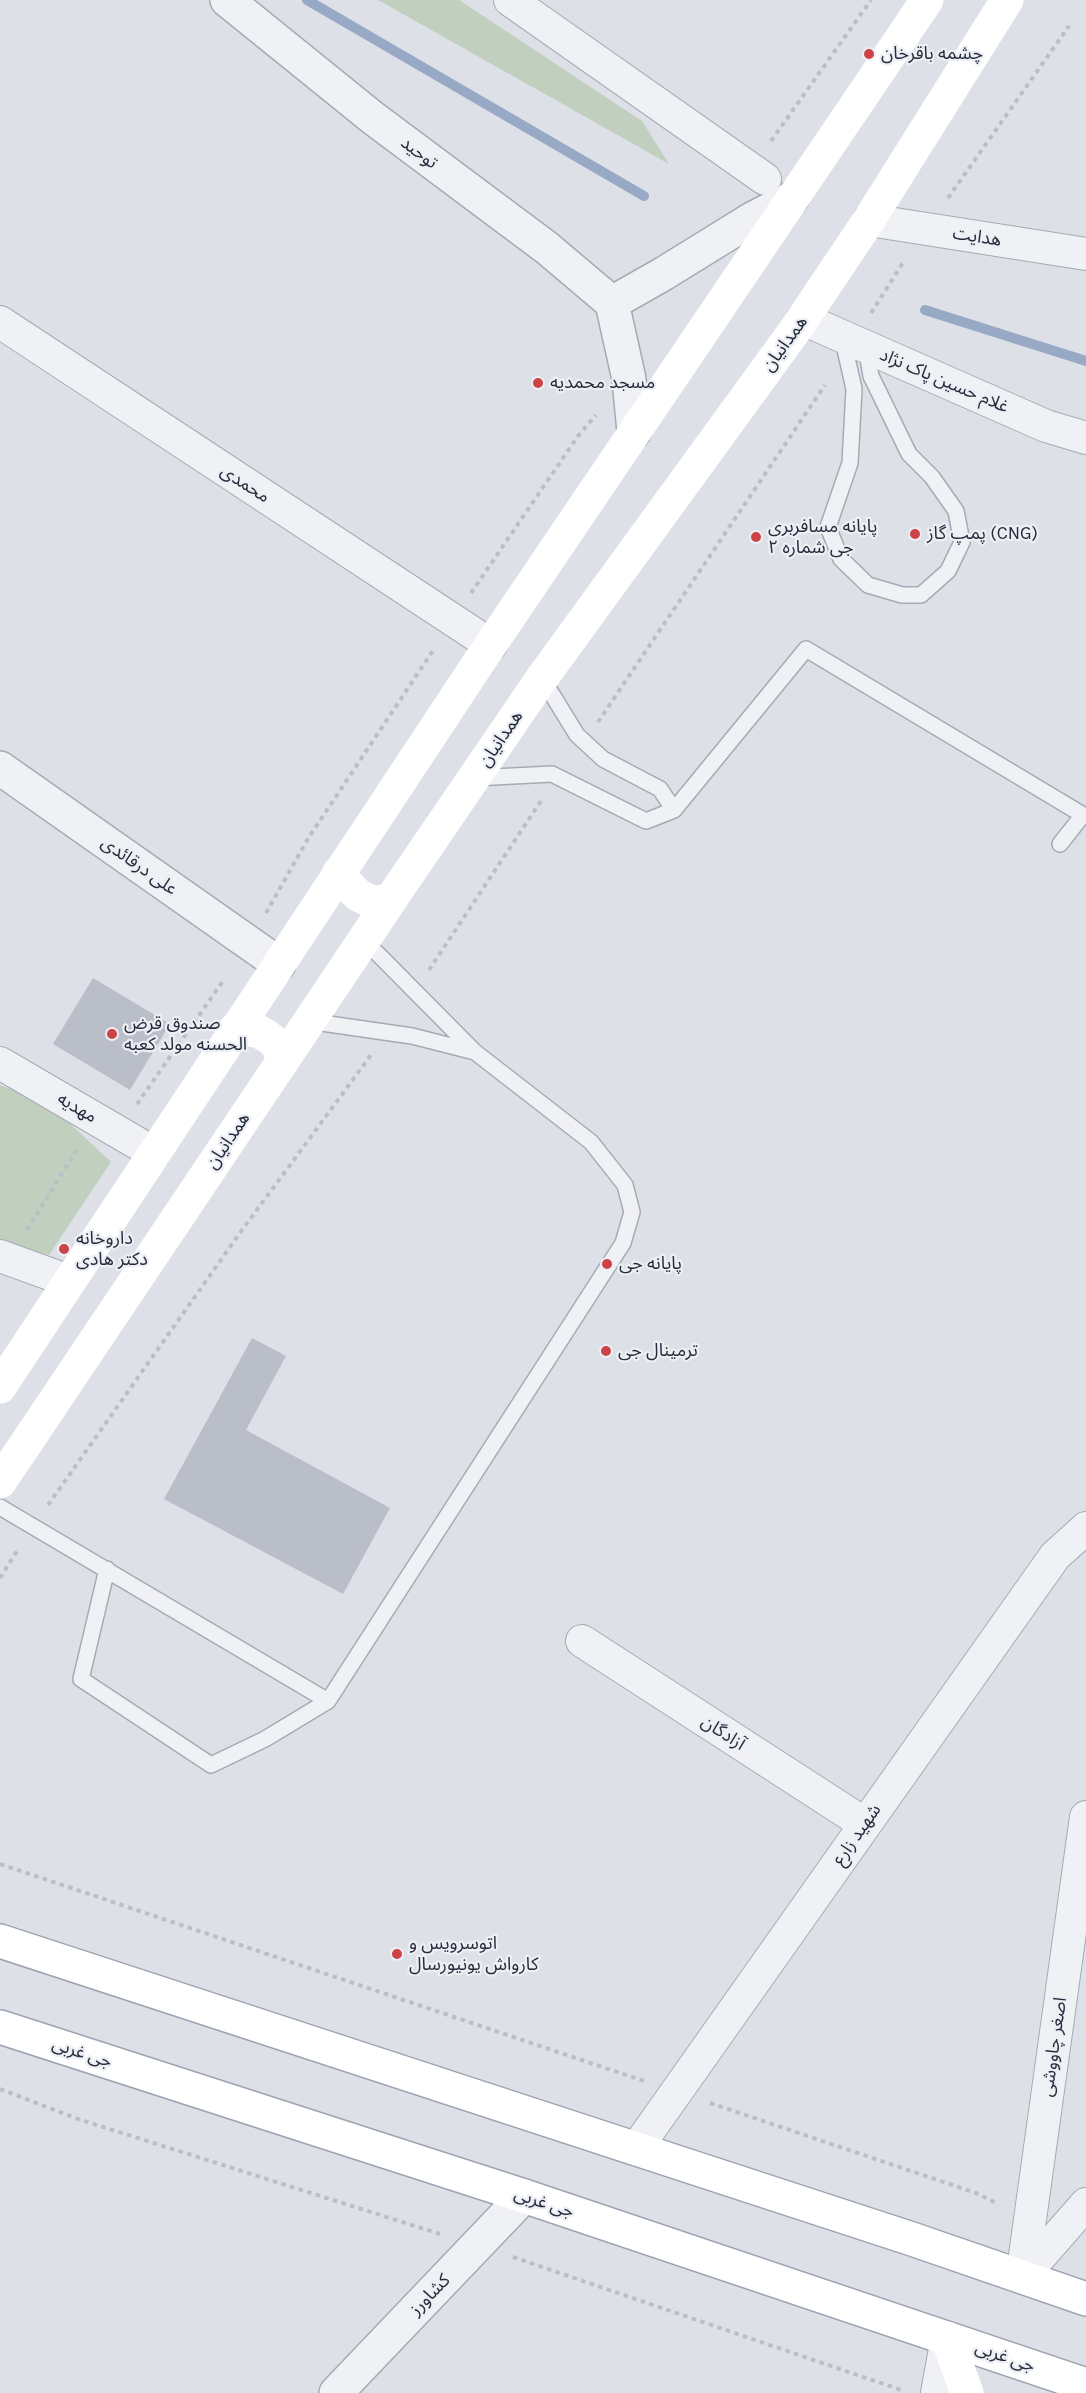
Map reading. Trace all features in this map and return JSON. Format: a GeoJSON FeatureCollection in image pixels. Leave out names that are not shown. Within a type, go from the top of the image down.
{"type":"FeatureCollection","features":[{"type":"Feature","properties":{"kind":"main road"},"geometry":{"type":"LineString","coordinates":[[0,1387],[339,872],[927,0]]}},
{"type":"Feature","properties":{"kind":"main road","name":"همدانیان"},"geometry":{"type":"LineString","coordinates":[[0,1482],[389,901],[542,678],[803,319],[1007,0]]}},
{"type":"Feature","properties":{"kind":"main road"},"geometry":{"type":"LineString","coordinates":[[339,872],[358,895],[372,902],[389,901]]}},
{"type":"Feature","properties":{"kind":"main road"},"geometry":{"type":"LineString","coordinates":[[235,1029],[258,1031],[268,1037],[277,1044],[283,1060]]}},
{"type":"Feature","properties":{"kind":"main road"},"geometry":{"type":"LineString","coordinates":[[0,1941],[1086,2299]]}},
{"type":"Feature","properties":{"kind":"main road","name":"جی غربی"},"geometry":{"type":"LineString","coordinates":[[0,2027],[524,2196],[1086,2385]]}},
{"type":"Feature","properties":{"kind":"main road"},"geometry":{"type":"LineString","coordinates":[[947,2337],[967,2393]]}},
{"type":"Feature","properties":{"kind":"street","name":"توحید"},"geometry":{"type":"LineString","coordinates":[[227,0],[373,118],[547,248],[612,303]]}},
{"type":"Feature","properties":{"kind":"street"},"geometry":{"type":"LineString","coordinates":[[510,0],[765,179]]}},
{"type":"Feature","properties":{"kind":"street"},"geometry":{"type":"LineString","coordinates":[[634,432],[629,379],[612,303],[752,219],[792,198]]}},
{"type":"Feature","properties":{"kind":"street","name":"هدایت"},"geometry":{"type":"LineString","coordinates":[[868,220],[1086,254]]}},
{"type":"Feature","properties":{"kind":"street","name":"غلام حسین پاک نژاد"},"geometry":{"type":"LineString","coordinates":[[803,319],[852,345],[1046,426],[1086,438]]}},
{"type":"Feature","properties":{"kind":"street","name":"محمدی"},"geometry":{"type":"LineString","coordinates":[[0,322],[491,645]]}},
{"type":"Feature","properties":{"kind":"street","name":"علی درقائدی"},"geometry":{"type":"LineString","coordinates":[[0,768],[279,963]]}},
{"type":"Feature","properties":{"kind":"street","name":"مهدیه"},"geometry":{"type":"LineString","coordinates":[[0,1063],[154,1153]]}},
{"type":"Feature","properties":{"kind":"street"},"geometry":{"type":"LineString","coordinates":[[0,1256],[69,1281]]}},
{"type":"Feature","properties":{"kind":"street","name":"شهید زارع"},"geometry":{"type":"LineString","coordinates":[[636,2149],[1055,1556],[1086,1528]]}},
{"type":"Feature","properties":{"kind":"street","name":"آزادگان"},"geometry":{"type":"LineString","coordinates":[[582,1641],[865,1824]]}},
{"type":"Feature","properties":{"kind":"street","name":"اصغر چاووشی"},"geometry":{"type":"LineString","coordinates":[[1022,2277],[1086,1817]]}},
{"type":"Feature","properties":{"kind":"street","name":"کشاورز"},"geometry":{"type":"LineString","coordinates":[[336,2393],[524,2196]]}},
{"type":"Feature","properties":{"kind":"street"},"geometry":{"type":"LineString","coordinates":[[1022,2277],[1086,2204]]}},
{"type":"Feature","properties":{"kind":"street"},"geometry":{"type":"LineString","coordinates":[[937,2393],[947,2337]]}},
{"type":"Feature","properties":{"kind":"lane"},"geometry":{"type":"LineString","coordinates":[[852,345],[871,376],[909,454],[932,477],[956,511],[962,542],[948,571],[921,595],[902,595],[868,585],[841,559],[828,527],[850,463],[854,389],[852,345]]}},
{"type":"Feature","properties":{"kind":"lane"},"geometry":{"type":"LineString","coordinates":[[474,778],[552,774],[646,821],[674,810],[806,649],[1083,815],[1060,844]]}},
{"type":"Feature","properties":{"kind":"lane"},"geometry":{"type":"LineString","coordinates":[[542,678],[577,735],[603,759],[660,789],[674,810]]}},
{"type":"Feature","properties":{"kind":"lane"},"geometry":{"type":"LineString","coordinates":[[107,1569],[81,1679],[211,1765],[265,1739],[328,1701],[623,1242],[632,1212],[625,1185],[591,1142],[475,1052],[363,940]]}},
{"type":"Feature","properties":{"kind":"lane"},"geometry":{"type":"LineString","coordinates":[[309,1021],[412,1036],[475,1052]]}},
{"type":"Feature","properties":{"kind":"lane"},"geometry":{"type":"LineString","coordinates":[[0,1507],[328,1701]]}},
{"type":"Feature","properties":{"kind":"path"},"geometry":{"type":"LineString","coordinates":[[584,740],[618,695],[852,345],[926,229],[1069,26]]}},
{"type":"Feature","properties":{"kind":"path"},"geometry":{"type":"LineString","coordinates":[[415,992],[557,776]]}},
{"type":"Feature","properties":{"kind":"path"},"geometry":{"type":"LineString","coordinates":[[0,1578],[33,1527],[237,1237],[387,1032]]}},
{"type":"Feature","properties":{"kind":"path"},"geometry":{"type":"LineString","coordinates":[[0,1864],[976,2193],[1030,2220]]}},
{"type":"Feature","properties":{"kind":"green space"},"geometry":{"type":"Polygon","coordinates":[[[378,0],[459,0],[642,121],[669,164],[378,0]]]}},
{"type":"Feature","properties":{"kind":"green space"},"geometry":{"type":"Polygon","coordinates":[[[0,1085],[14,1090],[63,1117],[111,1162],[49,1255],[0,1242],[0,1085]]]}},
{"type":"Feature","properties":{"kind":"building","name":"صندوق قرض الحسنه مولد کعبه"},"geometry":{"type":"Polygon","coordinates":[[[93,978],[170,1024],[130,1090],[53,1044],[93,978]]]}},
{"type":"Feature","properties":{"kind":"building"},"geometry":{"type":"Polygon","coordinates":[[[252,1338],[286,1356],[246,1430],[390,1508],[343,1594],[164,1499],[252,1338]]]}},
{"type":"Feature","properties":{"kind":"waterway"},"geometry":{"type":"LineString","coordinates":[[307,0],[644,196]]}},
{"type":"Feature","properties":{"kind":"waterway"},"geometry":{"type":"LineString","coordinates":[[925,310],[1086,361]]}},
{"type":"Feature","properties":{"kind":"place","name":"چشمه باقرخان"},"geometry":{"type":"Point","coordinates":[869,54]}},
{"type":"Feature","properties":{"kind":"place","name":"مسجد محمدیه"},"geometry":{"type":"Point","coordinates":[538,383]}},
{"type":"Feature","properties":{"kind":"place","name":"پمپ گاز (CNG)"},"geometry":{"type":"Point","coordinates":[915,534]}},
{"type":"Feature","properties":{"kind":"place","name":"پایانه مسافربری جی شماره ۲"},"geometry":{"type":"Point","coordinates":[756,537]}},
{"type":"Feature","properties":{"kind":"place","name":"صندوق قرض الحسنه مولد کعبه"},"geometry":{"type":"Point","coordinates":[112,1034]}},
{"type":"Feature","properties":{"kind":"place","name":"داروخانه دکتر هادی"},"geometry":{"type":"Point","coordinates":[64,1249]}},
{"type":"Feature","properties":{"kind":"place","name":"پایانه جی"},"geometry":{"type":"Point","coordinates":[607,1264]}},
{"type":"Feature","properties":{"kind":"place","name":"ترمینال جی"},"geometry":{"type":"Point","coordinates":[606,1351]}},
{"type":"Feature","properties":{"kind":"place","name":"اتوسرویس و کارواش یونیورسال"},"geometry":{"type":"Point","coordinates":[397,1954]}}]}
